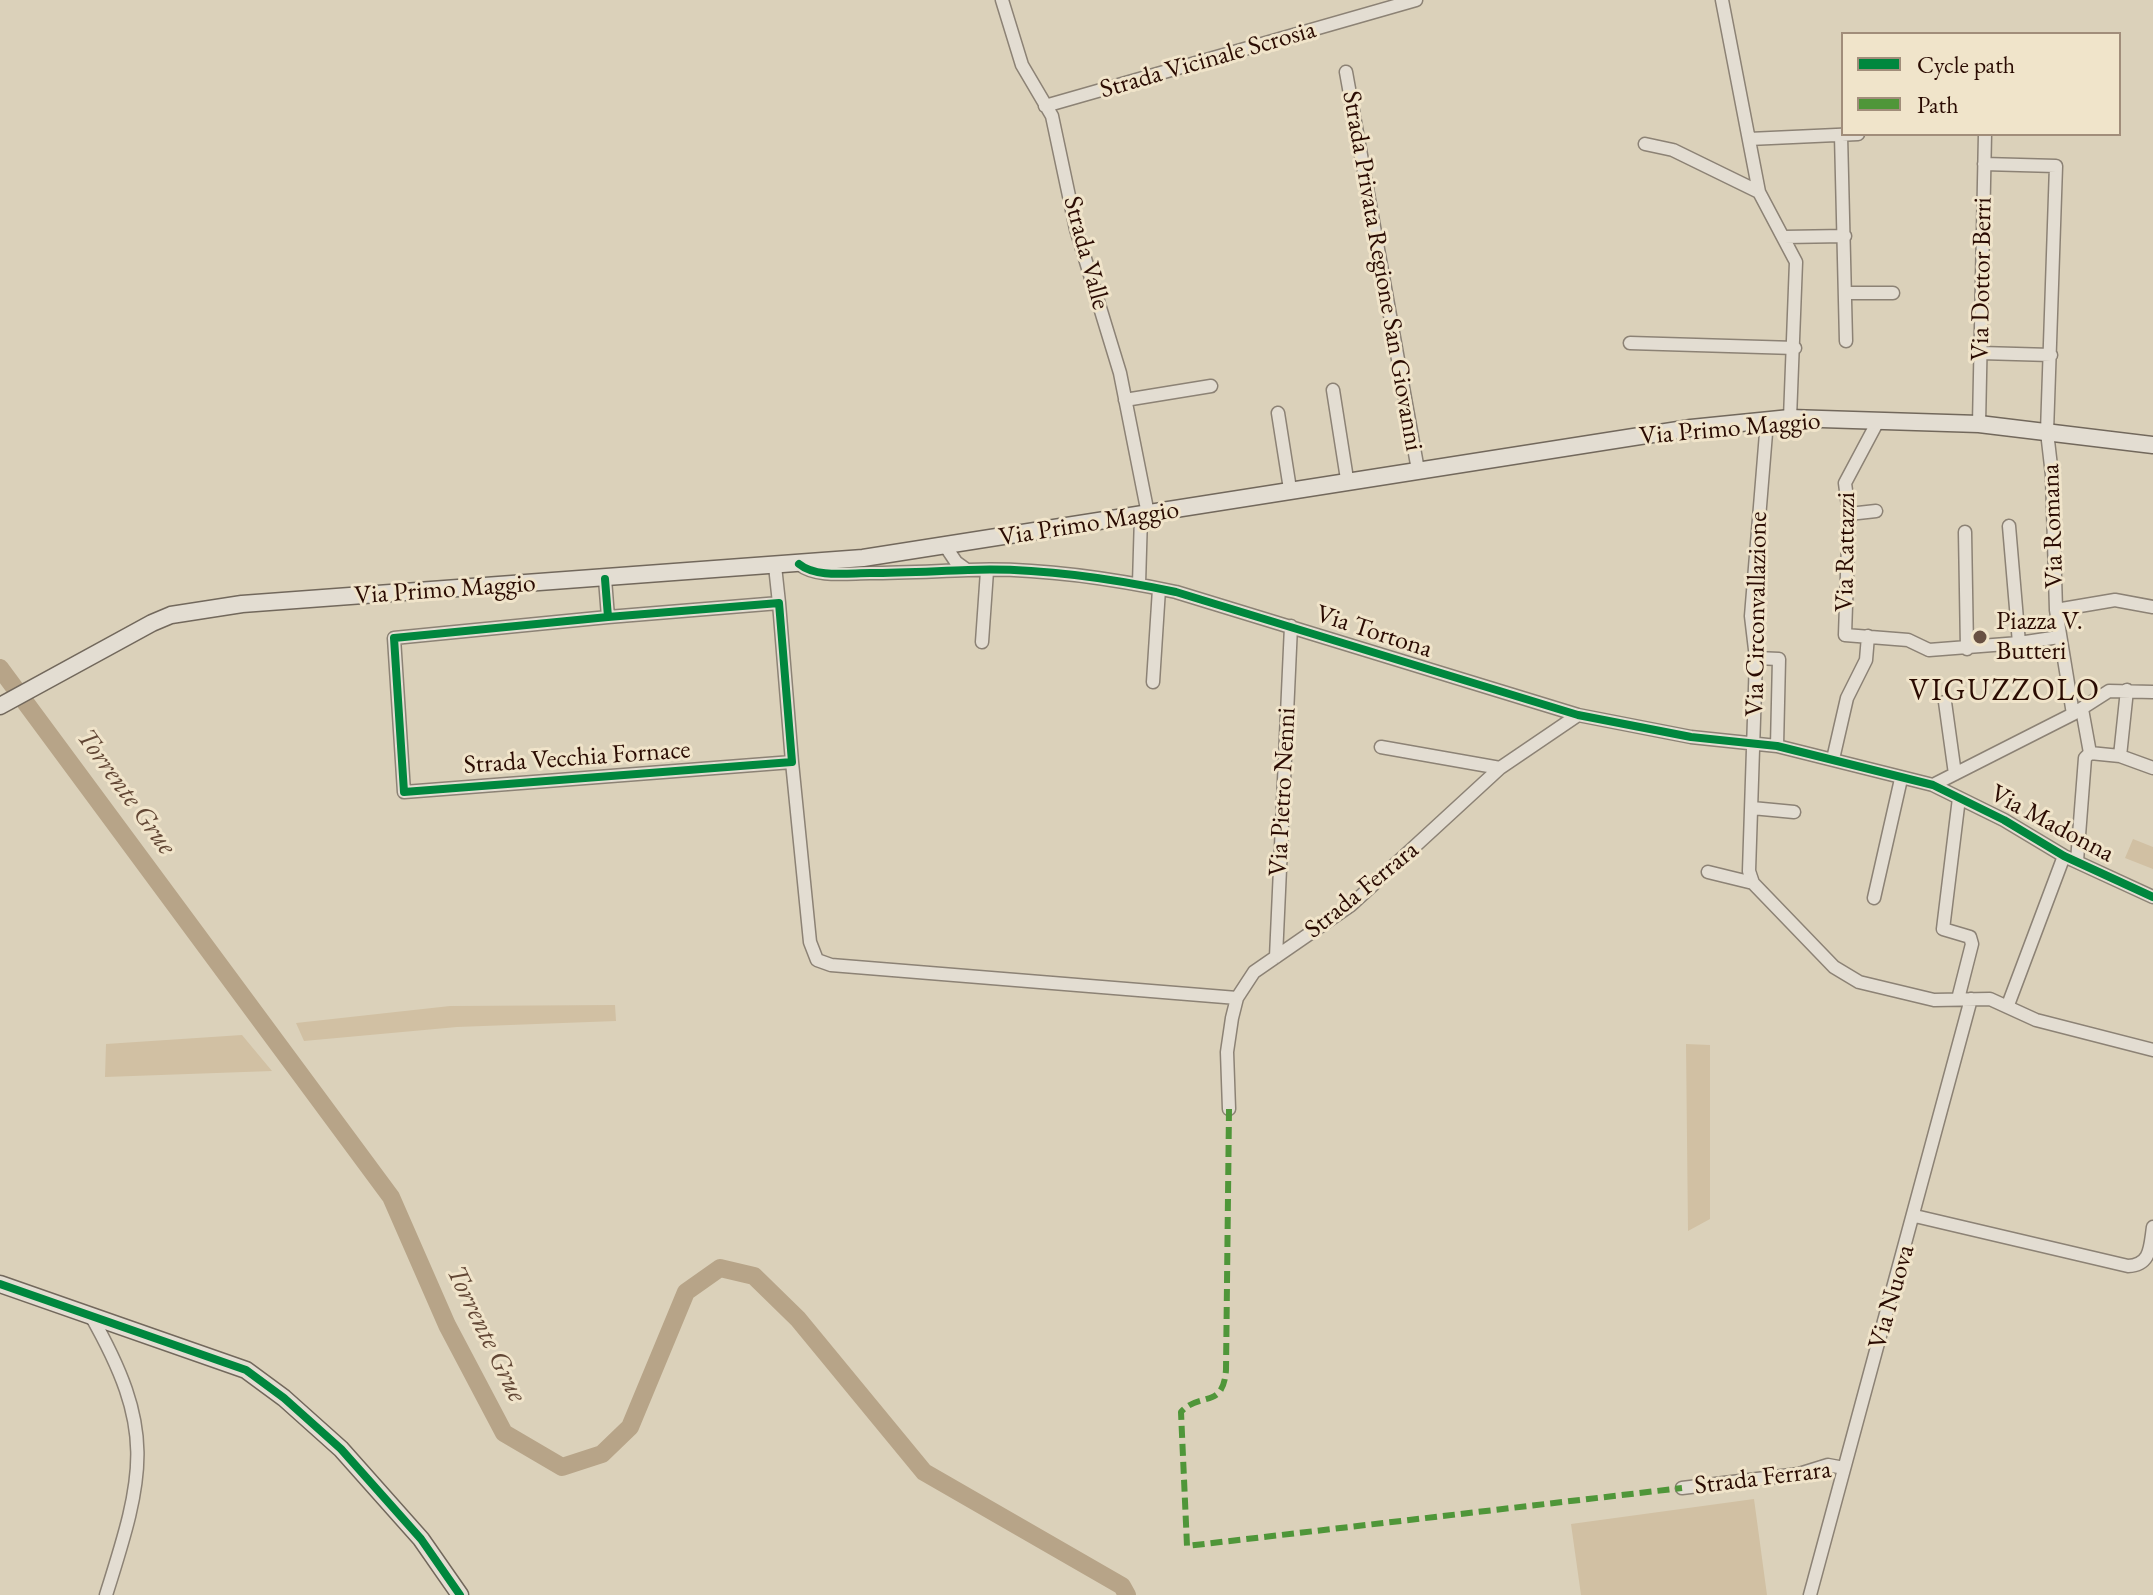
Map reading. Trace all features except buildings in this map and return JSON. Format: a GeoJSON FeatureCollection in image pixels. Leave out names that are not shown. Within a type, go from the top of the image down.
{"type":"FeatureCollection","features":[{"type":"Feature","properties":{"kind":"main road","name":"Via Primo Maggio"},"geometry":{"type":"LineString","coordinates":[[3,704],[129,633],[171,615],[242,604],[775,566],[946,547],[1347,479],[1691,428],[1790,418],[1979,424],[2153,445]]}},
{"type":"Feature","properties":{"kind":"main road"},"geometry":{"type":"LineString","coordinates":[[0,1284],[246,1370],[284,1398],[351,1460],[421,1539],[460,1595]]}},
{"type":"Feature","properties":{"kind":"street","name":"Strada Valle"},"geometry":{"type":"LineString","coordinates":[[1002,0],[1022,65],[1052,116],[1076,229],[1125,400],[1145,515],[1139,584]]}},
{"type":"Feature","properties":{"kind":"street","name":"Strada Vicinale Scrosia"},"geometry":{"type":"LineString","coordinates":[[1045,106],[1416,0]]}},
{"type":"Feature","properties":{"kind":"street"},"geometry":{"type":"LineString","coordinates":[[1722,0],[1759,192],[1796,262],[1790,418]]}},
{"type":"Feature","properties":{"kind":"street","name":"Strada Privata Regione San Giovanni"},"geometry":{"type":"LineString","coordinates":[[1346,72],[1418,470]]}},
{"type":"Feature","properties":{"kind":"street"},"geometry":{"type":"LineString","coordinates":[[1749,139],[1841,135]]}},
{"type":"Feature","properties":{"kind":"street"},"geometry":{"type":"LineString","coordinates":[[1841,136],[1846,341]]}},
{"type":"Feature","properties":{"kind":"street","name":"Via Dottor Berri"},"geometry":{"type":"LineString","coordinates":[[1979,424],[1985,136]]}},
{"type":"Feature","properties":{"kind":"street"},"geometry":{"type":"LineString","coordinates":[[1645,144],[1673,150],[1759,192]]}},
{"type":"Feature","properties":{"kind":"street","name":"Via Romana"},"geometry":{"type":"LineString","coordinates":[[1984,164],[2056,166],[2047,432],[2052,475],[2056,610],[2059,637],[2090,753]]}},
{"type":"Feature","properties":{"kind":"street"},"geometry":{"type":"LineString","coordinates":[[1784,237],[1845,236]]}},
{"type":"Feature","properties":{"kind":"street"},"geometry":{"type":"LineString","coordinates":[[1845,293],[1893,293]]}},
{"type":"Feature","properties":{"kind":"street"},"geometry":{"type":"LineString","coordinates":[[1630,343],[1795,348]]}},
{"type":"Feature","properties":{"kind":"street"},"geometry":{"type":"LineString","coordinates":[[1981,353],[2051,355]]}},
{"type":"Feature","properties":{"kind":"street"},"geometry":{"type":"LineString","coordinates":[[1125,400],[1211,386]]}},
{"type":"Feature","properties":{"kind":"street"},"geometry":{"type":"LineString","coordinates":[[1333,390],[1347,479]]}},
{"type":"Feature","properties":{"kind":"street"},"geometry":{"type":"LineString","coordinates":[[1278,413],[1290,489]]}},
{"type":"Feature","properties":{"kind":"street","name":"Via Circonvallazione"},"geometry":{"type":"LineString","coordinates":[[1753,883],[1749,871],[1756,658],[1751,616],[1767,421]]}},
{"type":"Feature","properties":{"kind":"street","name":"Via Rattazzi"},"geometry":{"type":"LineString","coordinates":[[1833,759],[1847,698],[1866,660],[1868,636],[1845,635],[1849,514],[1845,483],[1878,421]]}},
{"type":"Feature","properties":{"kind":"street"},"geometry":{"type":"LineString","coordinates":[[1849,514],[1876,511]]}},
{"type":"Feature","properties":{"kind":"street"},"geometry":{"type":"LineString","coordinates":[[2009,526],[2018,638]]}},
{"type":"Feature","properties":{"kind":"street"},"geometry":{"type":"LineString","coordinates":[[1965,532],[1967,649]]}},
{"type":"Feature","properties":{"kind":"street"},"geometry":{"type":"LineString","coordinates":[[946,547],[956,562],[967,570]]}},
{"type":"Feature","properties":{"kind":"street","name":"Via Tortona"},"geometry":{"type":"LineString","coordinates":[[799,564],[808,571],[838,573],[967,570],[1053,574],[1139,584],[1291,626],[1512,698],[1578,715],[1691,737],[1777,746],[1933,785]]}},
{"type":"Feature","properties":{"kind":"street"},"geometry":{"type":"LineString","coordinates":[[775,566],[810,942],[817,960],[831,965],[971,978],[1237,998]]}},
{"type":"Feature","properties":{"kind":"street"},"geometry":{"type":"LineString","coordinates":[[982,642],[987,571]]}},
{"type":"Feature","properties":{"kind":"street"},"geometry":{"type":"LineString","coordinates":[[605,579],[608,617]]}},
{"type":"Feature","properties":{"kind":"street"},"geometry":{"type":"LineString","coordinates":[[1153,682],[1159,589]]}},
{"type":"Feature","properties":{"kind":"street"},"geometry":{"type":"LineString","coordinates":[[2056,610],[2115,600],[2153,607]]}},
{"type":"Feature","properties":{"kind":"street","name":"Strada Vecchia Fornace"},"geometry":{"type":"LineString","coordinates":[[779,603],[394,638],[404,792],[792,762]]}},
{"type":"Feature","properties":{"kind":"street","name":"Via Pietro Nenni"},"geometry":{"type":"LineString","coordinates":[[1276,957],[1291,626]]}},
{"type":"Feature","properties":{"kind":"street"},"geometry":{"type":"LineString","coordinates":[[1868,636],[1908,640],[1929,650],[1967,649],[2018,638],[2059,637]]}},
{"type":"Feature","properties":{"kind":"street"},"geometry":{"type":"LineString","coordinates":[[1756,658],[1779,659],[1777,746]]}},
{"type":"Feature","properties":{"kind":"street"},"geometry":{"type":"LineString","coordinates":[[2120,756],[2127,690]]}},
{"type":"Feature","properties":{"kind":"street"},"geometry":{"type":"LineString","coordinates":[[1933,785],[2078,712],[2109,691],[2153,692]]}},
{"type":"Feature","properties":{"kind":"street"},"geometry":{"type":"LineString","coordinates":[[1945,702],[1955,774]]}},
{"type":"Feature","properties":{"kind":"street","name":"Strada Ferrara"},"geometry":{"type":"LineString","coordinates":[[1229,1109],[1227,1052],[1237,998],[1254,972],[1351,905],[1500,768],[1578,715]]}},
{"type":"Feature","properties":{"kind":"street"},"geometry":{"type":"LineString","coordinates":[[1381,747],[1500,768]]}},
{"type":"Feature","properties":{"kind":"street"},"geometry":{"type":"LineString","coordinates":[[2008,1005],[2070,858],[2085,758],[2090,753],[2120,756],[2153,768]]}},
{"type":"Feature","properties":{"kind":"street"},"geometry":{"type":"LineString","coordinates":[[1874,898],[1901,779]]}},
{"type":"Feature","properties":{"kind":"street","name":"Via Madonna"},"geometry":{"type":"LineString","coordinates":[[1933,785],[2070,858],[2153,897]]}},
{"type":"Feature","properties":{"kind":"street","name":"Via Nuova"},"geometry":{"type":"LineString","coordinates":[[1810,1595],[1915,1216],[1965,999],[1972,944],[1970,937],[1943,929],[1959,798]]}},
{"type":"Feature","properties":{"kind":"street"},"geometry":{"type":"LineString","coordinates":[[1752,808],[1794,812]]}},
{"type":"Feature","properties":{"kind":"street"},"geometry":{"type":"LineString","coordinates":[[1708,872],[1753,883],[1834,967],[1847,974],[1908,996],[1990,999],[2036,1020],[2153,1050]]}},
{"type":"Feature","properties":{"kind":"street"},"geometry":{"type":"LineString","coordinates":[[1915,1216],[2128,1266],[2139,1265],[2148,1257],[2153,1227]]}},
{"type":"Feature","properties":{"kind":"street"},"geometry":{"type":"LineString","coordinates":[[90,1314],[128,1391],[139,1442],[129,1523],[106,1595]]}},
{"type":"Feature","properties":{"kind":"street","name":"Strada Ferrara"},"geometry":{"type":"LineString","coordinates":[[1682,1488],[1799,1474],[1828,1465],[1844,1468]]}},
{"type":"Feature","properties":{"kind":"shaded area"},"geometry":{"type":"Polygon","coordinates":[[[2133,839],[2153,847],[2153,869],[2125,858],[2133,839]]]}},
{"type":"Feature","properties":{"kind":"shaded area"},"geometry":{"type":"Polygon","coordinates":[[[615,1005],[616,1021],[457,1027],[304,1041],[296,1023],[450,1006],[615,1005]]]}},
{"type":"Feature","properties":{"kind":"shaded area"},"geometry":{"type":"Polygon","coordinates":[[[242,1035],[272,1071],[105,1077],[106,1044],[242,1035]]]}},
{"type":"Feature","properties":{"kind":"shaded area"},"geometry":{"type":"Polygon","coordinates":[[[1686,1044],[1710,1045],[1710,1219],[1688,1231],[1686,1044]]]}},
{"type":"Feature","properties":{"kind":"shaded area"},"geometry":{"type":"Polygon","coordinates":[[[1754,1499],[1767,1595],[1581,1595],[1571,1524],[1754,1499]]]}},
{"type":"Feature","properties":{"kind":"waterway","name":"Torrente Grue"},"geometry":{"type":"LineString","coordinates":[[0,668],[391,1197],[447,1325],[504,1433],[562,1467],[602,1454],[630,1427],[686,1292],[720,1268],[754,1276],[798,1319],[924,1472],[1122,1586],[1127,1595]]}},
{"type":"Feature","properties":{"kind":"marked path"},"geometry":{"type":"LineString","coordinates":[[1229,1109],[1226,1370],[1224,1382],[1215,1395],[1181,1412],[1187,1546],[1682,1488]]}},
{"type":"Feature","properties":{"kind":"cycle path"},"geometry":{"type":"LineString","coordinates":[[799,564],[814,571],[833,574],[994,570],[1046,572],[1176,592],[1578,715],[1691,737],[1777,746],[1933,785],[2004,820],[2064,856],[2153,897]]}},
{"type":"Feature","properties":{"kind":"cycle path"},"geometry":{"type":"LineString","coordinates":[[605,579],[608,617],[394,638],[404,792],[792,762],[779,603],[608,617]]}},
{"type":"Feature","properties":{"kind":"cycle path"},"geometry":{"type":"LineString","coordinates":[[0,1284],[246,1370],[284,1398],[341,1449],[421,1539],[460,1595]]}},
{"type":"Feature","properties":{"kind":"place","name":"Piazza V. Butteri"},"geometry":{"type":"Point","coordinates":[1980,637]}},
{"type":"Feature","properties":{"kind":"district","name":"VIGUZZOLO"},"geometry":{"type":"Point","coordinates":[2005,692]}}]}
